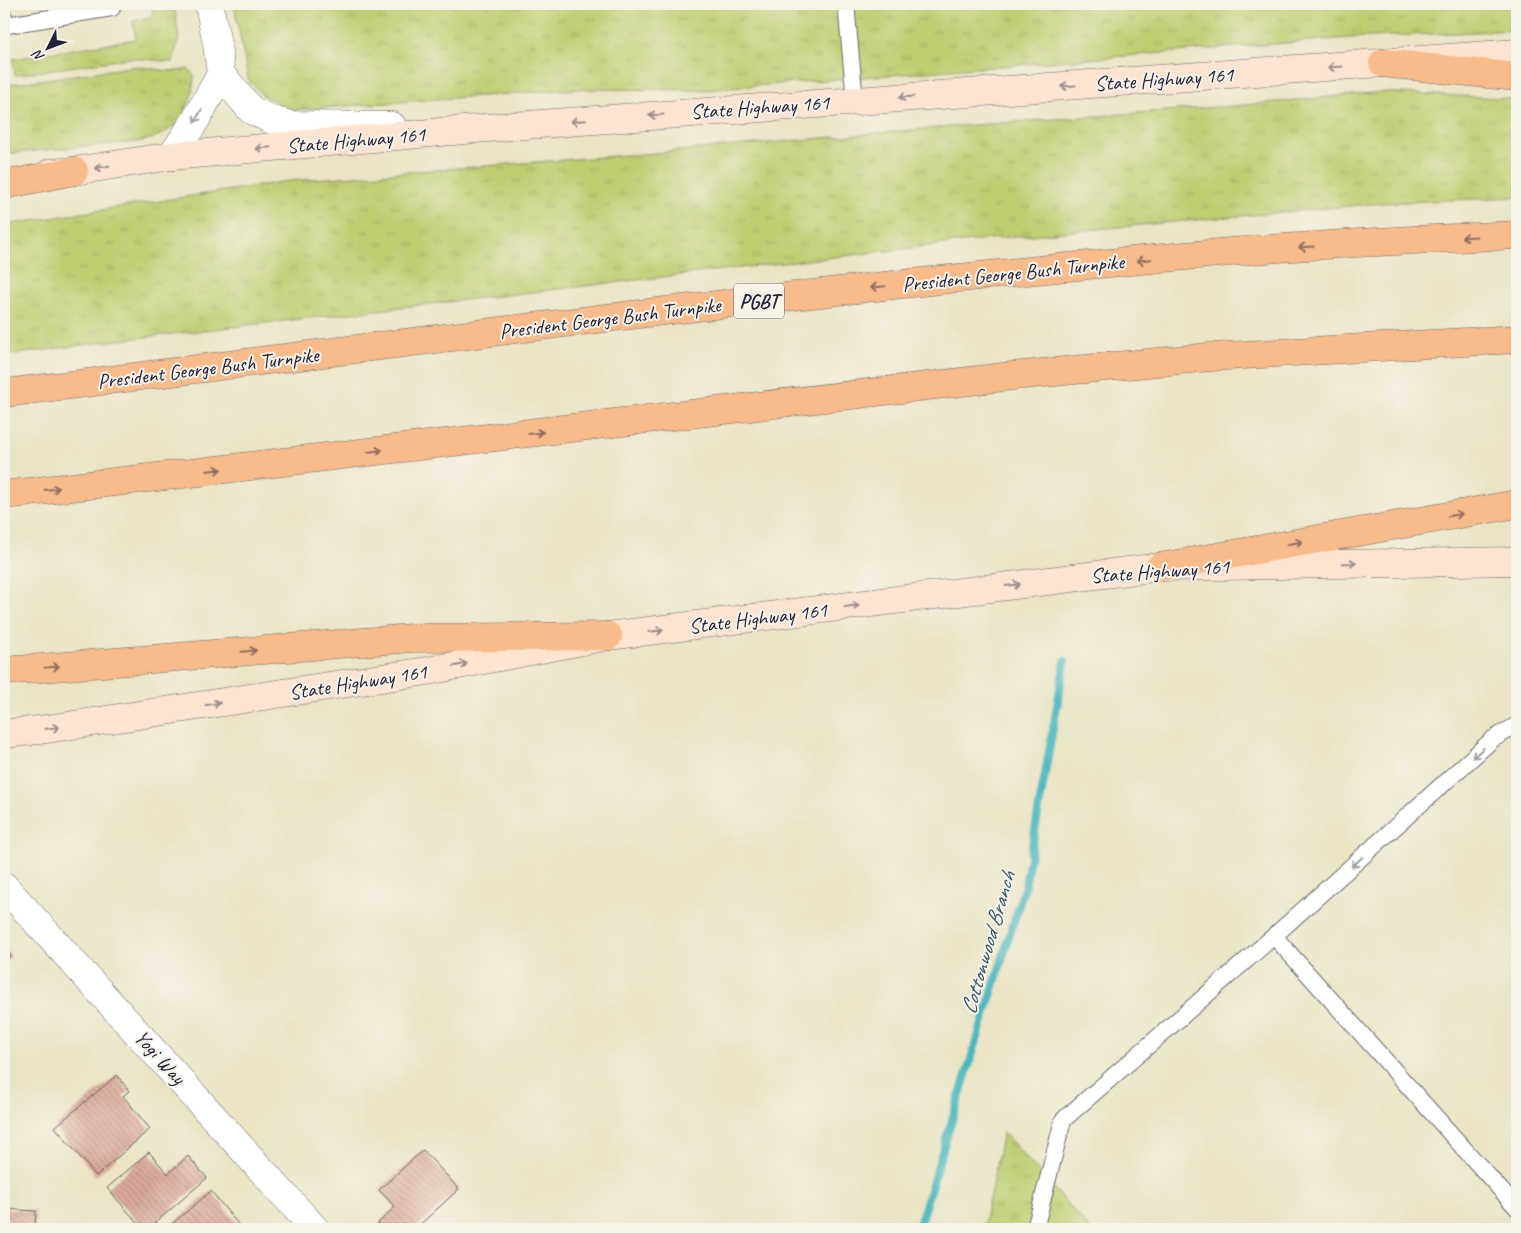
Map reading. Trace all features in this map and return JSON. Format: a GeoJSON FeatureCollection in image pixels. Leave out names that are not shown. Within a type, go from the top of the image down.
{"type":"FeatureCollection","features":[{"type":"Feature","properties":{"kind":"highway"},"geometry":{"type":"LineString","coordinates":[[1383,63],[1517,78]]}},
{"type":"Feature","properties":{"kind":"highway"},"geometry":{"type":"LineString","coordinates":[[4,185],[74,171]]}},
{"type":"Feature","properties":{"kind":"highway","name":"President George Bush Turnpike"},"geometry":{"type":"LineString","coordinates":[[4,393],[1006,272],[1384,241],[1517,235]]}},
{"type":"Feature","properties":{"kind":"highway"},"geometry":{"type":"LineString","coordinates":[[4,495],[1012,376],[1210,358],[1517,339]]}},
{"type":"Feature","properties":{"kind":"highway"},"geometry":{"type":"LineString","coordinates":[[1160,567],[1517,504]]}},
{"type":"Feature","properties":{"kind":"highway"},"geometry":{"type":"LineString","coordinates":[[4,671],[412,638],[608,636]]}},
{"type":"Feature","properties":{"kind":"main road","name":"State Highway 161"},"geometry":{"type":"LineString","coordinates":[[4,177],[74,171],[172,156],[486,128],[1517,53]]}},
{"type":"Feature","properties":{"kind":"main road","name":"State Highway 161"},"geometry":{"type":"LineString","coordinates":[[9,739],[427,672],[608,636],[1160,567],[1517,560]]}},
{"type":"Feature","properties":{"kind":"street"},"geometry":{"type":"LineString","coordinates":[[209,4],[221,74],[251,110],[272,120],[290,125],[486,128]]}},
{"type":"Feature","properties":{"kind":"street"},"geometry":{"type":"LineString","coordinates":[[172,156],[195,121],[221,74]]}},
{"type":"Feature","properties":{"kind":"street","name":"Yogi Way"},"geometry":{"type":"LineString","coordinates":[[4,886],[316,1229]]}},
{"type":"Feature","properties":{"kind":"lane"},"geometry":{"type":"LineString","coordinates":[[5,23],[112,8],[111,4]]}},
{"type":"Feature","properties":{"kind":"lane"},"geometry":{"type":"LineString","coordinates":[[846,4],[855,101]]}},
{"type":"Feature","properties":{"kind":"lane"},"geometry":{"type":"LineString","coordinates":[[1035,1229],[1063,1120],[1274,936],[1493,739],[1517,725]]}},
{"type":"Feature","properties":{"kind":"lane"},"geometry":{"type":"LineString","coordinates":[[1274,936],[1517,1208]]}},
{"type":"Feature","properties":{"kind":"green space"},"geometry":{"type":"Polygon","coordinates":[[[152,4],[174,4],[179,37],[173,62],[131,58],[15,75],[13,59],[136,39],[133,21],[153,17],[152,4]]]}},
{"type":"Feature","properties":{"kind":"green space"},"geometry":{"type":"Polygon","coordinates":[[[234,4],[1517,4],[1517,30],[1349,38],[703,90],[575,89],[293,110],[262,95],[248,79],[234,4]]]}},
{"type":"Feature","properties":{"kind":"green space"},"geometry":{"type":"Polygon","coordinates":[[[137,66],[169,71],[188,69],[194,75],[192,93],[186,110],[168,130],[153,138],[138,142],[4,154],[4,85],[137,66]]]}},
{"type":"Feature","properties":{"kind":"green space"},"geometry":{"type":"Polygon","coordinates":[[[1382,92],[1517,99],[1517,197],[1383,203],[998,238],[103,342],[4,356],[4,225],[289,181],[667,152],[934,128],[1245,105],[1382,92]]]}},
{"type":"Feature","properties":{"kind":"green space"},"geometry":{"type":"Polygon","coordinates":[[[1003,1132],[1090,1229],[983,1229],[1003,1132]]]}},
{"type":"Feature","properties":{"kind":"building"},"geometry":{"type":"Polygon","coordinates":[[[4,948],[11,956],[4,962],[4,948]]]}},
{"type":"Feature","properties":{"kind":"building"},"geometry":{"type":"Polygon","coordinates":[[[117,1075],[129,1091],[123,1096],[150,1129],[96,1176],[55,1127],[117,1075]]]}},
{"type":"Feature","properties":{"kind":"building"},"geometry":{"type":"Polygon","coordinates":[[[423,1150],[459,1189],[415,1229],[383,1229],[378,1223],[395,1207],[379,1190],[423,1150]]]}},
{"type":"Feature","properties":{"kind":"building"},"geometry":{"type":"Polygon","coordinates":[[[149,1152],[168,1174],[188,1156],[207,1178],[148,1229],[143,1229],[107,1188],[149,1152]]]}},
{"type":"Feature","properties":{"kind":"building"},"geometry":{"type":"Polygon","coordinates":[[[211,1191],[242,1229],[166,1229],[211,1191]]]}},
{"type":"Feature","properties":{"kind":"building"},"geometry":{"type":"Polygon","coordinates":[[[4,1209],[36,1211],[35,1226],[23,1225],[23,1229],[4,1229],[4,1209]]]}},
{"type":"Feature","properties":{"kind":"waterway","name":"Cottonwood Branch"},"geometry":{"type":"LineString","coordinates":[[918,1229],[1025,886],[1065,661]]}}]}
